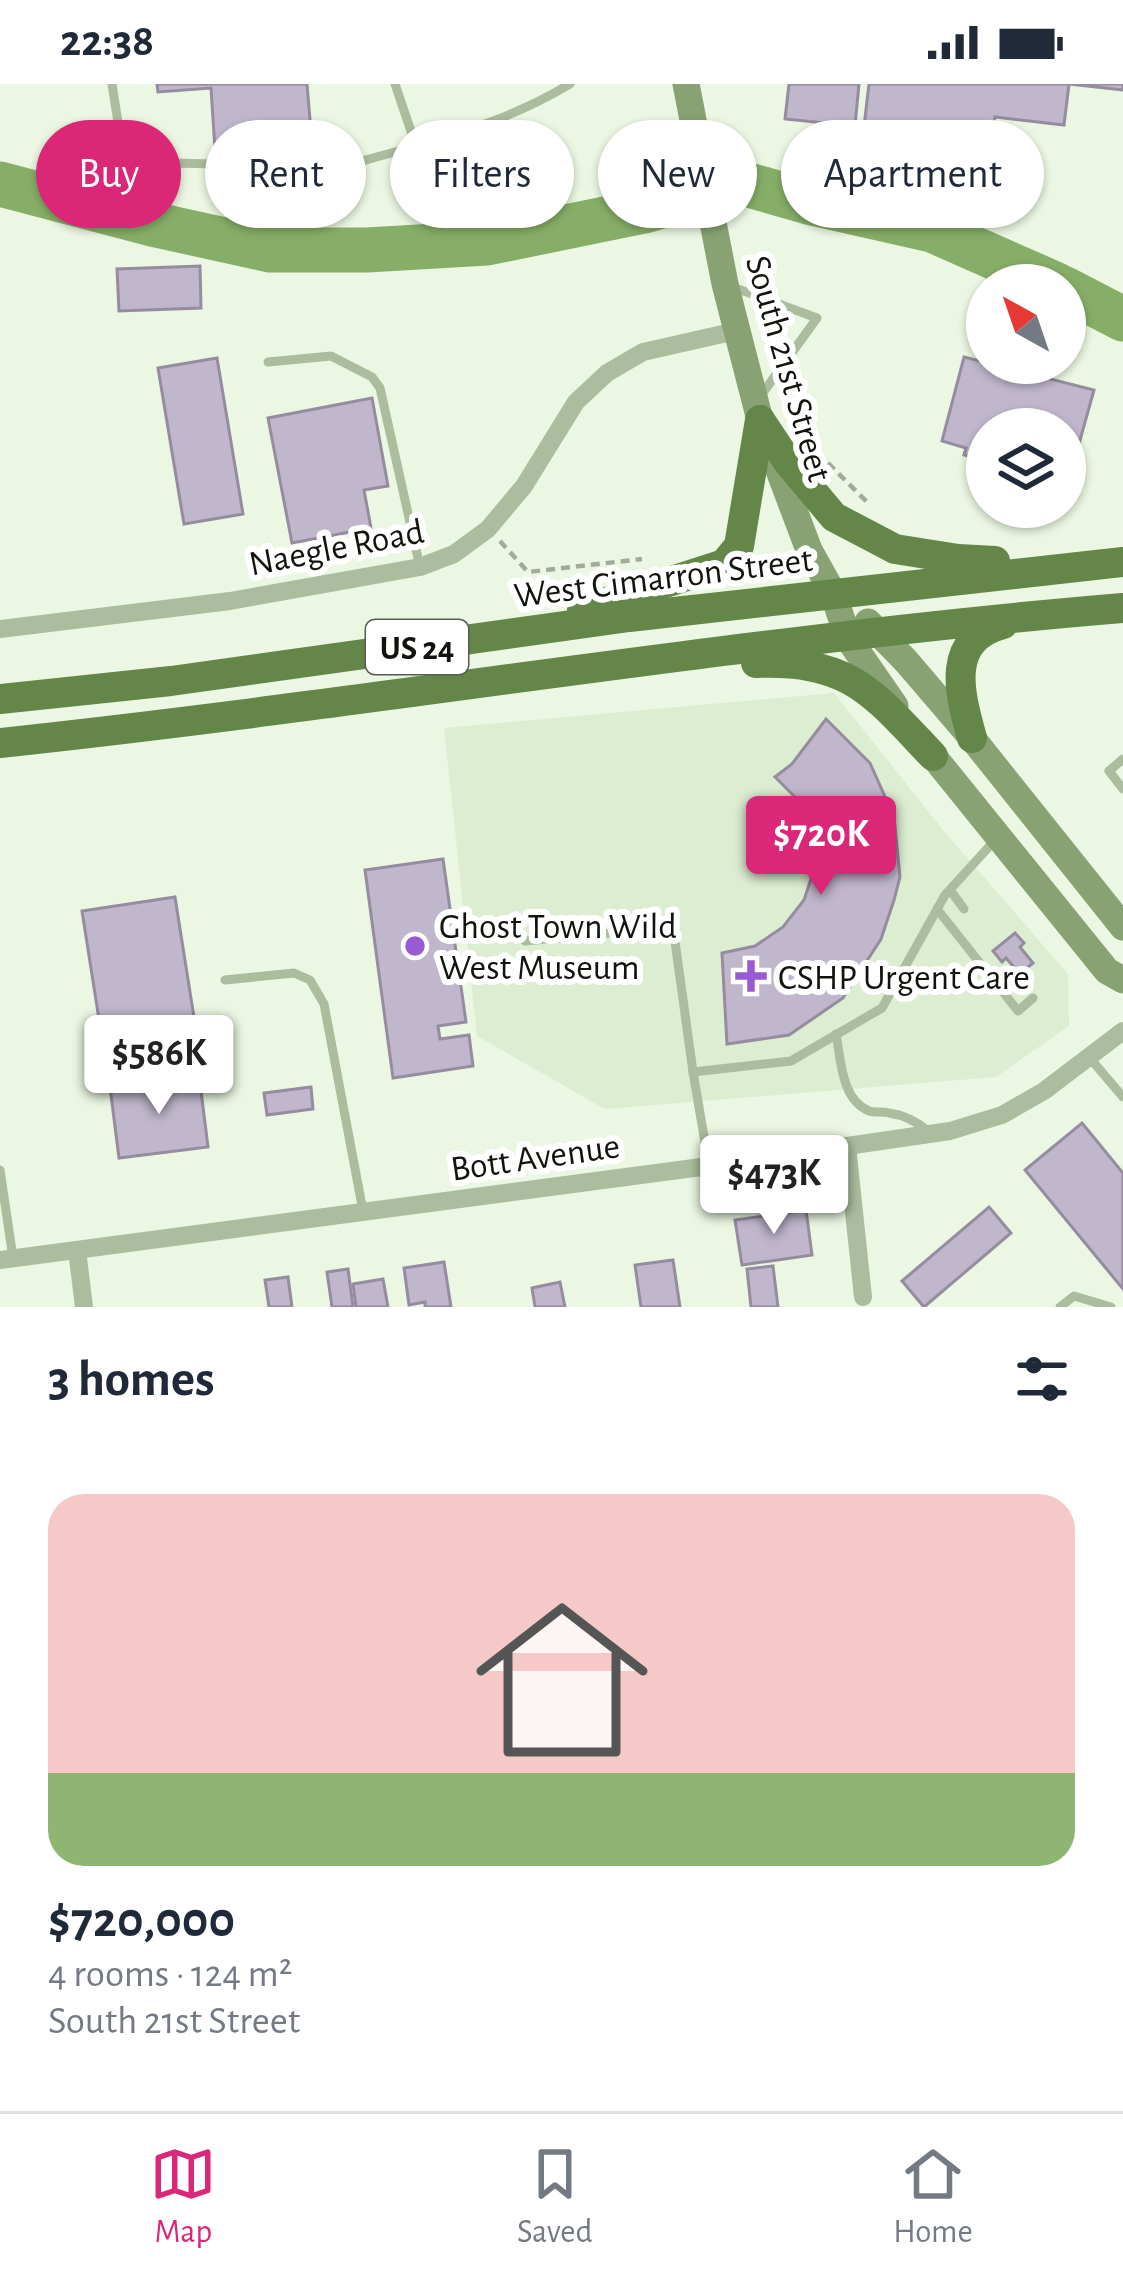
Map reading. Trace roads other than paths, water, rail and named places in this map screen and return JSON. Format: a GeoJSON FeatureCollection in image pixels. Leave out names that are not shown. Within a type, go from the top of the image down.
{"type":"FeatureCollection","features":[{"type":"Feature","properties":{"kind":"highway"},"geometry":{"type":"LineString","coordinates":[[758,412],[788,462],[835,517],[896,549],[958,559],[1110,564]]}},
{"type":"Feature","properties":{"kind":"highway"},"geometry":{"type":"LineString","coordinates":[[511,634],[724,564],[739,546],[758,412]]}},
{"type":"Feature","properties":{"kind":"highway","name":"West Cimarron Street"},"geometry":{"type":"LineString","coordinates":[[0,698],[833,593],[1110,564]]}},
{"type":"Feature","properties":{"kind":"highway","name":"US 24"},"geometry":{"type":"LineString","coordinates":[[0,743],[881,633],[1123,608]]}},
{"type":"Feature","properties":{"kind":"highway"},"geometry":{"type":"LineString","coordinates":[[972,738],[960,675],[966,647],[993,627],[1039,615]]}},
{"type":"Feature","properties":{"kind":"highway"},"geometry":{"type":"LineString","coordinates":[[595,669],[782,662],[836,671],[878,698],[933,756]]}},
{"type":"Feature","properties":{"kind":"main road","name":"South 21st Street"},"geometry":{"type":"LineString","coordinates":[[686,84],[725,284],[758,412],[809,550],[833,593],[848,638],[933,756],[1107,970],[1123,980]]}},
{"type":"Feature","properties":{"kind":"main road","name":"South 21st Street"},"geometry":{"type":"LineString","coordinates":[[833,593],[881,633],[1123,927]]}},
{"type":"Feature","properties":{"kind":"street","name":"Naegle Road"},"geometry":{"type":"LineString","coordinates":[[0,629],[230,601],[420,567],[454,554],[488,529],[524,486],[576,402],[607,373],[643,352],[736,332]]}},
{"type":"Feature","properties":{"kind":"street","name":"Bott Avenue"},"geometry":{"type":"LineString","coordinates":[[6,1259],[950,1131],[1002,1114],[1044,1091],[1123,1030]]}},
{"type":"Feature","properties":{"kind":"street"},"geometry":{"type":"LineString","coordinates":[[847,1146],[857,1302]]}},
{"type":"Feature","properties":{"kind":"street"},"geometry":{"type":"LineString","coordinates":[[77,1250],[84,1307]]}},
{"type":"Feature","properties":{"kind":"lane"},"geometry":{"type":"LineString","coordinates":[[112,84],[120,134],[173,163],[340,167],[390,153]]}},
{"type":"Feature","properties":{"kind":"lane"},"geometry":{"type":"LineString","coordinates":[[395,84],[407,120]]}},
{"type":"Feature","properties":{"kind":"lane"},"geometry":{"type":"LineString","coordinates":[[496,120],[570,84]]}},
{"type":"Feature","properties":{"kind":"lane"},"geometry":{"type":"LineString","coordinates":[[725,284],[817,318],[778,370],[758,412]]}},
{"type":"Feature","properties":{"kind":"lane"},"geometry":{"type":"LineString","coordinates":[[268,362],[331,356],[372,377],[380,388],[420,567]]}},
{"type":"Feature","properties":{"kind":"lane"},"geometry":{"type":"LineString","coordinates":[[1123,759],[1109,771],[1123,789]]}},
{"type":"Feature","properties":{"kind":"lane"},"geometry":{"type":"LineString","coordinates":[[693,1072],[791,1060],[882,1008],[950,890],[998,836]]}},
{"type":"Feature","properties":{"kind":"lane"},"geometry":{"type":"LineString","coordinates":[[950,890],[964,909]]}},
{"type":"Feature","properties":{"kind":"lane"},"geometry":{"type":"LineString","coordinates":[[938,909],[1018,1010],[1033,998]]}},
{"type":"Feature","properties":{"kind":"lane"},"geometry":{"type":"LineString","coordinates":[[525,941],[674,927],[709,1166]]}},
{"type":"Feature","properties":{"kind":"lane"},"geometry":{"type":"LineString","coordinates":[[225,980],[294,973],[310,980],[324,1004],[363,1212]]}},
{"type":"Feature","properties":{"kind":"lane"},"geometry":{"type":"LineString","coordinates":[[836,1034],[851,1094],[868,1111],[894,1113],[932,1133]]}},
{"type":"Feature","properties":{"kind":"lane"},"geometry":{"type":"LineString","coordinates":[[1089,1057],[1123,1097]]}},
{"type":"Feature","properties":{"kind":"lane"},"geometry":{"type":"LineString","coordinates":[[0,1170],[6,1259]]}},
{"type":"Feature","properties":{"kind":"lane"},"geometry":{"type":"LineString","coordinates":[[1060,1307],[1074,1296],[1111,1307]]}},
{"type":"Feature","properties":{"kind":"waterway"},"geometry":{"type":"LineString","coordinates":[[0,184],[270,250],[367,250],[487,243],[644,211],[742,183],[932,230],[1009,264]]}},
{"type":"Feature","properties":{"kind":"waterway"},"geometry":{"type":"LineString","coordinates":[[1086,300],[1123,319]]}},
{"type":"Feature","properties":{"kind":"place","name":"Ghost Town Wild West Museum"},"geometry":{"type":"Point","coordinates":[415,946]}},
{"type":"Feature","properties":{"kind":"place","name":"CSHP Urgent Care"},"geometry":{"type":"Point","coordinates":[751,976]}}]}
